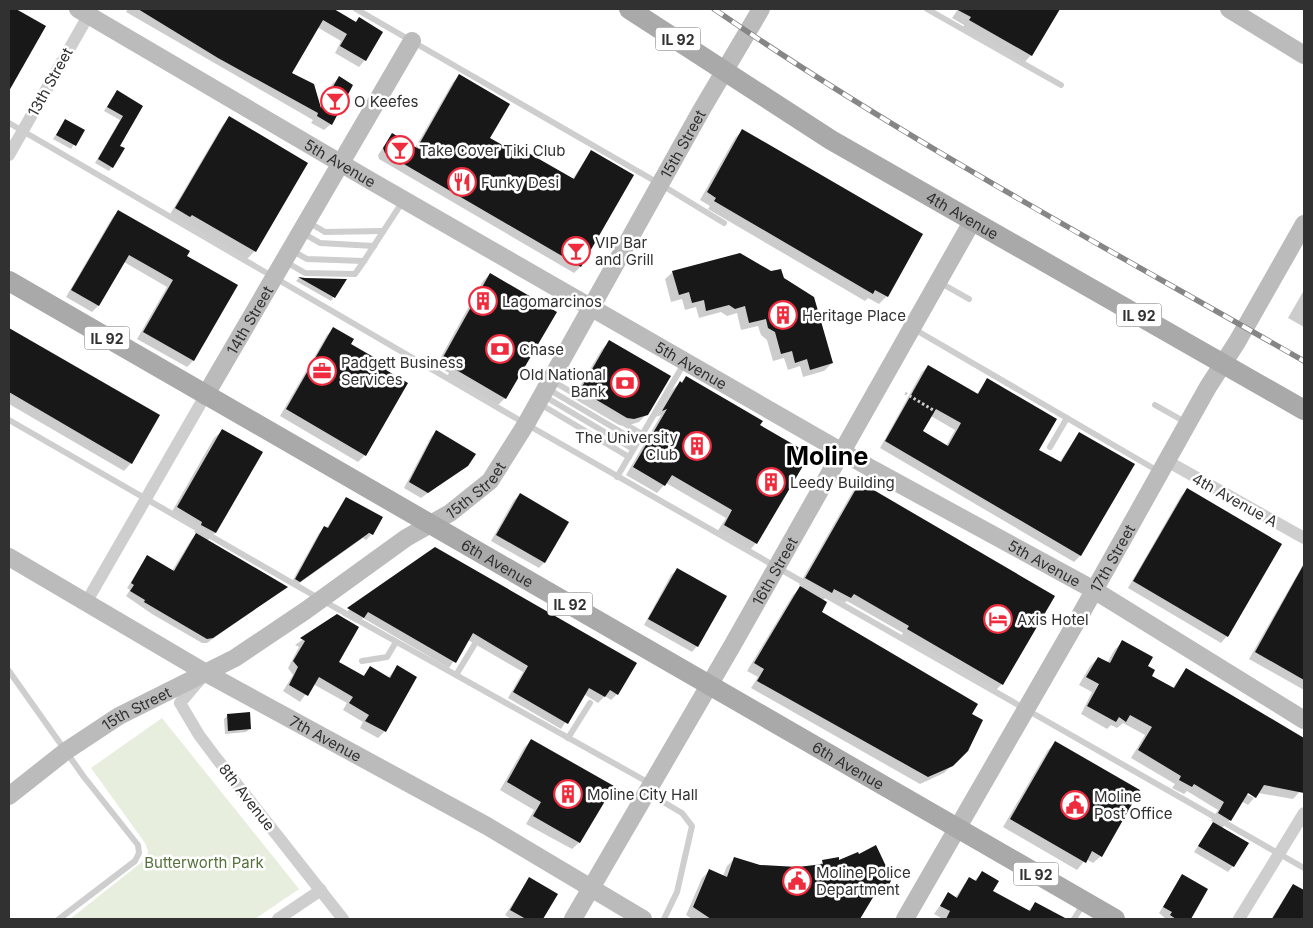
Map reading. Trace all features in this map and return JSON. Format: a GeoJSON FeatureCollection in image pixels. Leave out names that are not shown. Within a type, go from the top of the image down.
{"type":"FeatureCollection","features":[{"type":"Feature","properties":{"kind":"main road","name":"4th Avenue"},"geometry":{"type":"LineString","coordinates":[[629,9],[832,140],[907,185],[973,220],[1304,410]]}},
{"type":"Feature","properties":{"kind":"main road","name":"6th Avenue"},"geometry":{"type":"LineString","coordinates":[[9,281],[205,396],[431,524],[1115,919]]}},
{"type":"Feature","properties":{"kind":"street","name":"15th Street"},"geometry":{"type":"LineString","coordinates":[[9,796],[66,751],[119,716],[235,658],[406,538],[450,513],[490,481],[526,424],[702,109],[761,9]]}},
{"type":"Feature","properties":{"kind":"street"},"geometry":{"type":"LineString","coordinates":[[1229,9],[1304,55]]}},
{"type":"Feature","properties":{"kind":"street","name":"13th Street"},"geometry":{"type":"LineString","coordinates":[[9,155],[86,11]]}},
{"type":"Feature","properties":{"kind":"street","name":"5th Avenue"},"geometry":{"type":"LineString","coordinates":[[86,11],[341,164],[842,451],[1094,590],[1304,720]]}},
{"type":"Feature","properties":{"kind":"street","name":"14th Street"},"geometry":{"type":"LineString","coordinates":[[87,601],[412,41]]}},
{"type":"Feature","properties":{"kind":"street","name":"16th Street"},"geometry":{"type":"LineString","coordinates":[[573,919],[776,568],[973,220]]}},
{"type":"Feature","properties":{"kind":"street","name":"17th Street"},"geometry":{"type":"LineString","coordinates":[[905,919],[1187,424],[1304,224]]}},
{"type":"Feature","properties":{"kind":"street","name":"4th Avenue A"},"geometry":{"type":"LineString","coordinates":[[1163,467],[1304,538]]}},
{"type":"Feature","properties":{"kind":"street","name":"7th Avenue"},"geometry":{"type":"LineString","coordinates":[[10,560],[87,601],[206,673],[487,826],[643,919]]}},
{"type":"Feature","properties":{"kind":"street","name":"8th Avenue"},"geometry":{"type":"LineString","coordinates":[[206,673],[180,703],[184,713],[217,759],[343,919]]}},
{"type":"Feature","properties":{"kind":"street"},"geometry":{"type":"LineString","coordinates":[[1239,919],[1304,813]]}},
{"type":"Feature","properties":{"kind":"street"},"geometry":{"type":"LineString","coordinates":[[278,919],[321,890]]}},
{"type":"Feature","properties":{"kind":"lane"},"geometry":{"type":"LineString","coordinates":[[356,9],[660,184],[724,223]]}},
{"type":"Feature","properties":{"kind":"lane"},"geometry":{"type":"LineString","coordinates":[[927,9],[1061,85]]}},
{"type":"Feature","properties":{"kind":"lane"},"geometry":{"type":"LineString","coordinates":[[9,123],[617,477],[1025,707],[1304,868]]}},
{"type":"Feature","properties":{"kind":"lane"},"geometry":{"type":"LineString","coordinates":[[287,255],[305,272],[355,274],[404,200]]}},
{"type":"Feature","properties":{"kind":"lane"},"geometry":{"type":"LineString","coordinates":[[304,227],[325,232],[383,231]]}},
{"type":"Feature","properties":{"kind":"lane"},"geometry":{"type":"LineString","coordinates":[[304,227],[320,243],[374,246]]}},
{"type":"Feature","properties":{"kind":"lane"},"geometry":{"type":"LineString","coordinates":[[287,255],[307,259],[364,261]]}},
{"type":"Feature","properties":{"kind":"lane"},"geometry":{"type":"LineString","coordinates":[[938,281],[969,299]]}},
{"type":"Feature","properties":{"kind":"lane"},"geometry":{"type":"LineString","coordinates":[[911,327],[1067,418],[1163,467]]}},
{"type":"Feature","properties":{"kind":"lane"},"geometry":{"type":"LineString","coordinates":[[617,477],[686,361]]}},
{"type":"Feature","properties":{"kind":"lane"},"geometry":{"type":"LineString","coordinates":[[544,391],[642,434]]}},
{"type":"Feature","properties":{"kind":"lane"},"geometry":{"type":"LineString","coordinates":[[544,391],[638,442]]}},
{"type":"Feature","properties":{"kind":"lane"},"geometry":{"type":"LineString","coordinates":[[544,391],[633,449]]}},
{"type":"Feature","properties":{"kind":"lane"},"geometry":{"type":"LineString","coordinates":[[544,391],[629,457]]}},
{"type":"Feature","properties":{"kind":"lane"},"geometry":{"type":"LineString","coordinates":[[1156,405],[1187,424]]}},
{"type":"Feature","properties":{"kind":"lane"},"geometry":{"type":"LineString","coordinates":[[1050,447],[1067,418]]}},
{"type":"Feature","properties":{"kind":"lane"},"geometry":{"type":"LineString","coordinates":[[9,420],[320,599],[568,738],[649,788],[682,813],[692,826],[692,835],[678,892],[664,919]]}},
{"type":"Feature","properties":{"kind":"lane"},"geometry":{"type":"LineString","coordinates":[[362,661],[387,657],[396,642]]}},
{"type":"Feature","properties":{"kind":"lane"},"geometry":{"type":"LineString","coordinates":[[456,675],[476,642]]}},
{"type":"Feature","properties":{"kind":"lane"},"geometry":{"type":"LineString","coordinates":[[9,671],[66,751],[133,839],[139,853],[124,871],[59,919]]}},
{"type":"Feature","properties":{"kind":"lane"},"geometry":{"type":"LineString","coordinates":[[568,738],[590,703]]}},
{"type":"Feature","properties":{"kind":"lane"},"geometry":{"type":"LineString","coordinates":[[1074,919],[1085,902]]}},
{"type":"Feature","properties":{"kind":"path"},"geometry":{"type":"LineString","coordinates":[[905,393],[956,424]]}},
{"type":"Feature","properties":{"kind":"green space","name":"Butterworth Park"},"geometry":{"type":"Polygon","coordinates":[[[162,718],[299,889],[255,919],[70,919],[147,858],[148,851],[145,843],[91,768],[162,718]]]}},
{"type":"Feature","properties":{"kind":"building"},"geometry":{"type":"Polygon","coordinates":[[[9,9],[16,9],[46,26],[9,91],[9,9]]]}},
{"type":"Feature","properties":{"kind":"building"},"geometry":{"type":"Polygon","coordinates":[[[138,9],[334,9],[356,22],[359,17],[383,32],[366,61],[340,46],[347,34],[323,20],[292,73],[314,84],[321,108],[339,76],[353,85],[332,125],[317,116],[318,113],[218,58],[138,9]]]}},
{"type":"Feature","properties":{"kind":"building"},"geometry":{"type":"Polygon","coordinates":[[[956,9],[1060,9],[1032,56],[969,20],[971,17],[956,9]]]}},
{"type":"Feature","properties":{"kind":"building"},"geometry":{"type":"Polygon","coordinates":[[[459,74],[510,104],[490,138],[515,152],[518,147],[574,179],[591,150],[634,175],[581,267],[385,153],[383,148],[392,133],[417,148],[459,74]]]}},
{"type":"Feature","properties":{"kind":"building"},"geometry":{"type":"Polygon","coordinates":[[[117,90],[143,106],[120,146],[125,148],[113,168],[98,159],[123,116],[107,107],[117,90]]]}},
{"type":"Feature","properties":{"kind":"building"},"geometry":{"type":"Polygon","coordinates":[[[229,116],[308,163],[256,252],[192,215],[190,217],[175,208],[229,116]]]}},
{"type":"Feature","properties":{"kind":"building"},"geometry":{"type":"Polygon","coordinates":[[[65,119],[85,130],[76,146],[56,135],[65,119]]]}},
{"type":"Feature","properties":{"kind":"building"},"geometry":{"type":"Polygon","coordinates":[[[742,129],[923,234],[888,297],[875,290],[873,294],[714,201],[716,198],[707,192],[742,129]]]}},
{"type":"Feature","properties":{"kind":"building"},"geometry":{"type":"Polygon","coordinates":[[[118,210],[190,251],[187,256],[238,285],[194,361],[143,332],[173,280],[129,255],[99,306],[71,290],[118,210]]]}},
{"type":"Feature","properties":{"kind":"building","name":"Heritage Place"},"geometry":{"type":"Polygon","coordinates":[[[740,253],[771,271],[781,269],[784,278],[814,297],[833,363],[810,370],[807,359],[795,363],[792,351],[781,354],[775,332],[768,328],[766,319],[749,323],[745,306],[735,309],[729,305],[706,311],[704,300],[692,303],[689,292],[679,295],[672,271],[740,253]]]}},
{"type":"Feature","properties":{"kind":"building","name":"Chase"},"geometry":{"type":"Polygon","coordinates":[[[490,273],[557,312],[506,399],[453,368],[455,366],[442,359],[490,273]]]}},
{"type":"Feature","properties":{"kind":"building"},"geometry":{"type":"Polygon","coordinates":[[[298,277],[305,278],[347,279],[335,298],[298,277]]]}},
{"type":"Feature","properties":{"kind":"building"},"geometry":{"type":"Polygon","coordinates":[[[333,327],[354,339],[351,344],[389,366],[386,370],[408,383],[366,456],[286,409],[333,327]]]}},
{"type":"Feature","properties":{"kind":"building"},"geometry":{"type":"Polygon","coordinates":[[[9,328],[160,415],[132,464],[9,392],[9,328]]]}},
{"type":"Feature","properties":{"kind":"building","name":"Old National Bank"},"geometry":{"type":"Polygon","coordinates":[[[609,340],[671,376],[648,415],[634,419],[627,418],[580,390],[609,340]]]}},
{"type":"Feature","properties":{"kind":"building"},"geometry":{"type":"Polygon","coordinates":[[[928,365],[978,394],[987,378],[1057,419],[1039,450],[1061,462],[1079,432],[1135,464],[1081,556],[885,441],[928,365]],[[936,409],[923,431],[948,446],[961,423],[936,409]]]}},
{"type":"Feature","properties":{"kind":"building","name":"The University Club"},"geometry":{"type":"Polygon","coordinates":[[[686,376],[763,421],[760,425],[810,454],[757,544],[724,525],[732,510],[672,475],[665,486],[633,467],[667,409],[662,411],[680,381],[682,383],[686,376]]]}},
{"type":"Feature","properties":{"kind":"building"},"geometry":{"type":"Polygon","coordinates":[[[222,429],[263,452],[216,533],[201,525],[202,522],[177,507],[222,429]]]}},
{"type":"Feature","properties":{"kind":"building"},"geometry":{"type":"Polygon","coordinates":[[[436,430],[476,454],[468,466],[428,493],[409,482],[436,430]]]}},
{"type":"Feature","properties":{"kind":"building"},"geometry":{"type":"Polygon","coordinates":[[[860,482],[1055,596],[1003,685],[907,629],[909,626],[854,594],[851,598],[834,589],[832,593],[805,578],[860,482]]]}},
{"type":"Feature","properties":{"kind":"building"},"geometry":{"type":"Polygon","coordinates":[[[1187,488],[1282,544],[1228,637],[1133,581],[1187,488]]]}},
{"type":"Feature","properties":{"kind":"building"},"geometry":{"type":"Polygon","coordinates":[[[520,493],[569,522],[545,563],[496,535],[520,493]]]}},
{"type":"Feature","properties":{"kind":"building"},"geometry":{"type":"Polygon","coordinates":[[[346,497],[383,517],[373,535],[369,533],[300,582],[295,579],[324,526],[328,528],[346,497]]]}},
{"type":"Feature","properties":{"kind":"building"},"geometry":{"type":"Polygon","coordinates":[[[196,533],[288,587],[213,638],[207,639],[144,602],[145,600],[130,591],[134,585],[131,583],[147,555],[174,571],[196,533]]]}},
{"type":"Feature","properties":{"kind":"building"},"geometry":{"type":"Polygon","coordinates":[[[435,547],[637,663],[618,695],[610,690],[605,697],[589,688],[568,724],[513,692],[528,666],[473,633],[456,663],[368,612],[364,618],[347,608],[435,547]]]}},
{"type":"Feature","properties":{"kind":"building"},"geometry":{"type":"Polygon","coordinates":[[[1304,564],[1304,680],[1255,652],[1304,564]]]}},
{"type":"Feature","properties":{"kind":"building"},"geometry":{"type":"Polygon","coordinates":[[[677,568],[727,596],[698,647],[648,619],[677,568]]]}},
{"type":"Feature","properties":{"kind":"building"},"geometry":{"type":"Polygon","coordinates":[[[800,586],[827,602],[822,612],[978,704],[972,714],[983,720],[968,751],[953,766],[928,777],[757,681],[764,669],[754,663],[800,586]]]}},
{"type":"Feature","properties":{"kind":"building"},"geometry":{"type":"Polygon","coordinates":[[[337,614],[359,627],[339,662],[364,676],[370,666],[390,678],[397,665],[417,677],[386,732],[365,721],[369,715],[349,703],[353,697],[319,677],[308,696],[289,685],[298,667],[293,661],[305,641],[300,638],[337,614]]]}},
{"type":"Feature","properties":{"kind":"building"},"geometry":{"type":"Polygon","coordinates":[[[1122,640],[1153,657],[1148,666],[1155,670],[1152,676],[1174,688],[1186,668],[1304,738],[1304,793],[1264,785],[1256,798],[1248,793],[1231,821],[1218,813],[1224,802],[1194,784],[1192,787],[1179,780],[1181,776],[1138,750],[1152,727],[1130,715],[1126,722],[1119,717],[1116,722],[1087,706],[1099,684],[1086,677],[1098,657],[1110,663],[1122,640]]]}},
{"type":"Feature","properties":{"kind":"building"},"geometry":{"type":"Polygon","coordinates":[[[250,712],[251,729],[228,731],[227,714],[250,712]]]}},
{"type":"Feature","properties":{"kind":"building","name":"Moline City Hall"},"geometry":{"type":"Polygon","coordinates":[[[531,739],[614,786],[580,843],[533,816],[541,802],[507,782],[531,739]]]}},
{"type":"Feature","properties":{"kind":"building","name":"Moline Post Office"},"geometry":{"type":"Polygon","coordinates":[[[1055,741],[1140,790],[1102,857],[1092,851],[1086,863],[1010,819],[1055,741]]]}},
{"type":"Feature","properties":{"kind":"building"},"geometry":{"type":"Polygon","coordinates":[[[1213,822],[1249,843],[1234,867],[1198,846],[1213,822]]]}},
{"type":"Feature","properties":{"kind":"building","name":"Moline Police Department"},"geometry":{"type":"Polygon","coordinates":[[[876,845],[892,879],[887,888],[881,884],[860,919],[711,919],[693,907],[709,869],[727,877],[734,857],[760,865],[798,867],[823,864],[822,860],[839,857],[839,860],[858,852],[859,854],[876,845]]]}},
{"type":"Feature","properties":{"kind":"building"},"geometry":{"type":"Polygon","coordinates":[[[982,871],[999,881],[993,891],[1030,911],[1035,902],[1067,919],[946,919],[950,911],[940,906],[948,892],[957,898],[969,877],[976,881],[982,871]]]}},
{"type":"Feature","properties":{"kind":"building"},"geometry":{"type":"Polygon","coordinates":[[[1182,874],[1208,889],[1191,919],[1176,919],[1170,915],[1172,912],[1163,907],[1182,874]]]}},
{"type":"Feature","properties":{"kind":"building"},"geometry":{"type":"Polygon","coordinates":[[[529,877],[558,894],[543,919],[526,919],[510,910],[529,877]]]}},
{"type":"Feature","properties":{"kind":"building"},"geometry":{"type":"Polygon","coordinates":[[[1293,884],[1304,890],[1304,919],[1272,919],[1293,884]]]}},
{"type":"Feature","properties":{"kind":"railway"},"geometry":{"type":"LineString","coordinates":[[714,9],[857,103],[1005,191],[1304,361]]}},
{"type":"Feature","properties":{"kind":"place","name":"O Keefes"},"geometry":{"type":"Point","coordinates":[335,101]}},
{"type":"Feature","properties":{"kind":"place","name":"Take Cover Tiki Club"},"geometry":{"type":"Point","coordinates":[400,150]}},
{"type":"Feature","properties":{"kind":"place","name":"Funky Desi"},"geometry":{"type":"Point","coordinates":[462,182]}},
{"type":"Feature","properties":{"kind":"place","name":"VIP Bar and Grill"},"geometry":{"type":"Point","coordinates":[576,251]}},
{"type":"Feature","properties":{"kind":"place","name":"Lagomarcinos"},"geometry":{"type":"Point","coordinates":[483,301]}},
{"type":"Feature","properties":{"kind":"place","name":"Heritage Place"},"geometry":{"type":"Point","coordinates":[783,315]}},
{"type":"Feature","properties":{"kind":"place","name":"Chase"},"geometry":{"type":"Point","coordinates":[500,349]}},
{"type":"Feature","properties":{"kind":"place","name":"Padgett Business Services"},"geometry":{"type":"Point","coordinates":[322,371]}},
{"type":"Feature","properties":{"kind":"place","name":"Old National Bank"},"geometry":{"type":"Point","coordinates":[625,383]}},
{"type":"Feature","properties":{"kind":"place","name":"The University Club"},"geometry":{"type":"Point","coordinates":[697,446]}},
{"type":"Feature","properties":{"kind":"place","name":"Leedy Building"},"geometry":{"type":"Point","coordinates":[771,482]}},
{"type":"Feature","properties":{"kind":"place","name":"Axis Hotel"},"geometry":{"type":"Point","coordinates":[998,619]}},
{"type":"Feature","properties":{"kind":"place","name":"Moline City Hall"},"geometry":{"type":"Point","coordinates":[568,794]}},
{"type":"Feature","properties":{"kind":"place","name":"Moline Post Office"},"geometry":{"type":"Point","coordinates":[1075,805]}},
{"type":"Feature","properties":{"kind":"place","name":"Moline Police Department"},"geometry":{"type":"Point","coordinates":[797,881]}},
{"type":"Feature","properties":{"kind":"district","name":"Moline"},"geometry":{"type":"Point","coordinates":[827,456]}}]}
